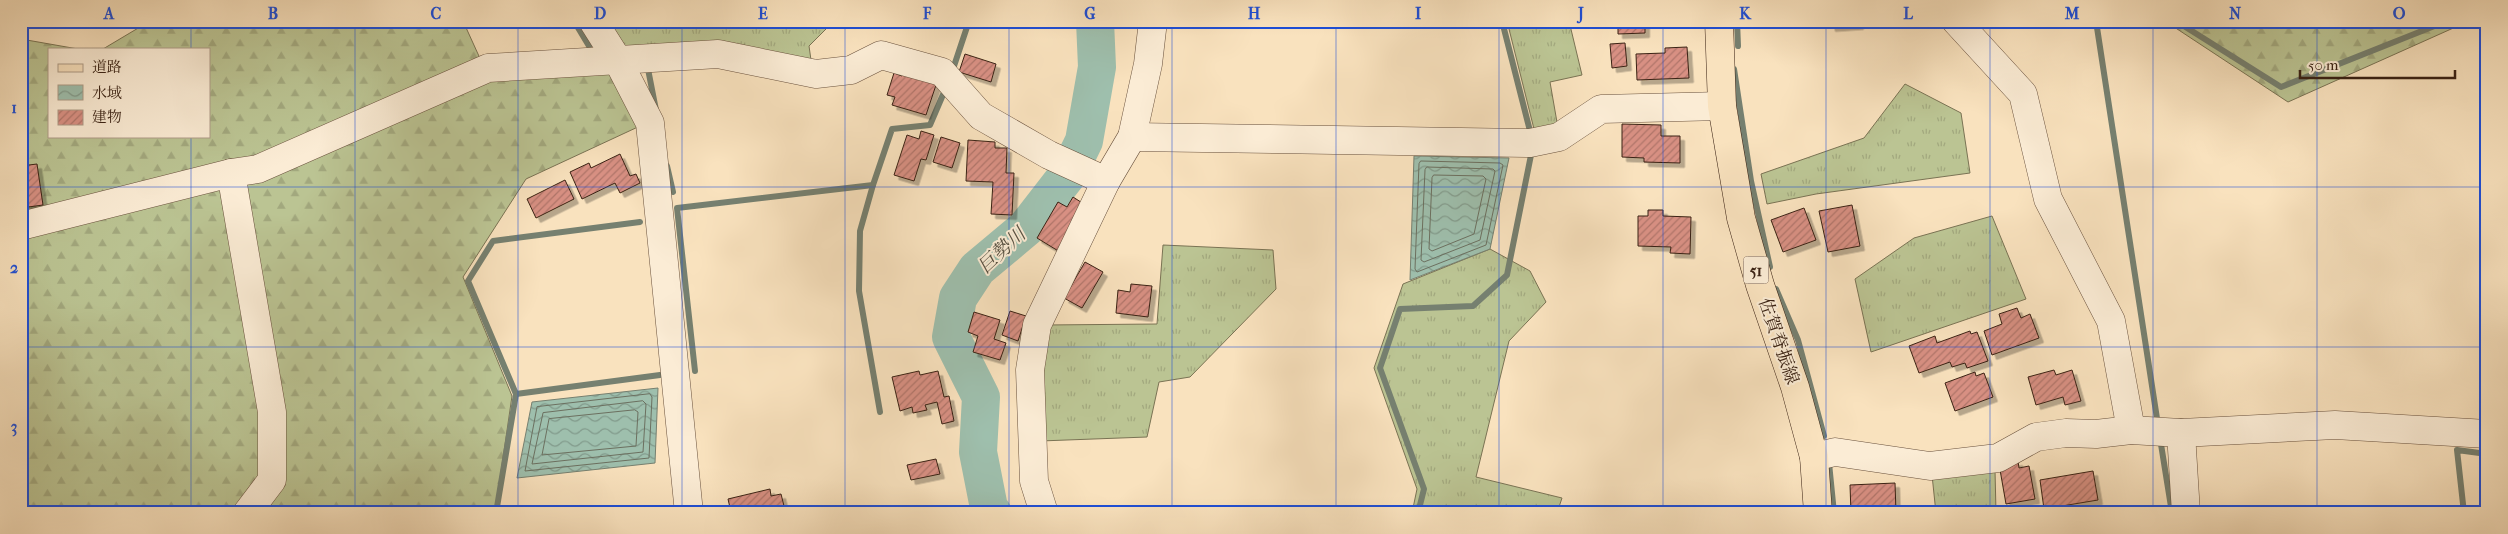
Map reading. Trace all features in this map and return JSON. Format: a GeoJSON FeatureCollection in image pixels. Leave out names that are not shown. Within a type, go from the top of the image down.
{"type":"FeatureCollection","features":[{"type":"Feature","properties":{"kind":"main road","name":"佐賀脊振線"},"geometry":{"type":"LineString","coordinates":[[1719,21],[1722,106],[1742,218],[1760,286],[1795,387],[1814,457],[1818,513]]}},
{"type":"Feature","properties":{"kind":"street"},"geometry":{"type":"LineString","coordinates":[[594,21],[617,59],[650,123],[688,513]]}},
{"type":"Feature","properties":{"kind":"street"},"geometry":{"type":"LineString","coordinates":[[1044,513],[1034,481],[1030,370],[1037,325],[1100,178],[1132,137],[1148,64],[1153,21]]}},
{"type":"Feature","properties":{"kind":"street"},"geometry":{"type":"LineString","coordinates":[[1956,21],[2023,94],[2048,199],[2111,321],[2158,432],[2186,513]]}},
{"type":"Feature","properties":{"kind":"street"},"geometry":{"type":"LineString","coordinates":[[21,226],[231,173],[258,169],[488,68],[718,54],[816,74],[850,70],[882,55],[942,72],[981,116],[1049,155],[1100,178]]}},
{"type":"Feature","properties":{"kind":"street"},"geometry":{"type":"LineString","coordinates":[[1132,137],[1530,143],[1559,137],[1601,109],[1722,106]]}},
{"type":"Feature","properties":{"kind":"street"},"geometry":{"type":"LineString","coordinates":[[231,173],[272,412],[272,480],[247,513]]}},
{"type":"Feature","properties":{"kind":"street"},"geometry":{"type":"LineString","coordinates":[[1814,457],[1836,452],[1930,466],[1998,458],[2036,437],[2066,433],[2096,434],[2335,425],[2487,434]]}},
{"type":"Feature","properties":{"kind":"green space"},"geometry":{"type":"Polygon","coordinates":[[[150,21],[463,21],[488,76],[617,68],[640,126],[526,179],[463,277],[512,396],[495,513],[21,513],[21,39],[72,48],[48,48],[48,138],[210,138],[210,48],[105,48],[150,21]]]}},
{"type":"Feature","properties":{"kind":"green space"},"geometry":{"type":"Polygon","coordinates":[[[601,21],[834,21],[809,46],[814,81],[621,54],[601,21]]]}},
{"type":"Feature","properties":{"kind":"green space"},"geometry":{"type":"Polygon","coordinates":[[[1507,21],[1569,21],[1582,75],[1550,82],[1558,128],[1534,129],[1507,21]]]}},
{"type":"Feature","properties":{"kind":"green space"},"geometry":{"type":"Polygon","coordinates":[[[2165,21],[2469,21],[2288,102],[2165,21]]]}},
{"type":"Feature","properties":{"kind":"green space"},"geometry":{"type":"Polygon","coordinates":[[[1905,84],[1961,113],[1970,173],[1816,194],[1767,204],[1761,174],[1864,138],[1905,84]]]}},
{"type":"Feature","properties":{"kind":"green space"},"geometry":{"type":"Polygon","coordinates":[[[1992,216],[2026,299],[1871,352],[1855,279],[1914,238],[1992,216]]]}},
{"type":"Feature","properties":{"kind":"green space"},"geometry":{"type":"Polygon","coordinates":[[[1163,245],[1273,250],[1276,289],[1190,377],[1159,382],[1147,437],[1040,441],[1045,325],[1157,324],[1163,245]]]}},
{"type":"Feature","properties":{"kind":"green space"},"geometry":{"type":"Polygon","coordinates":[[[1490,249],[1530,271],[1546,302],[1509,341],[1476,477],[1562,498],[1557,513],[1412,513],[1417,489],[1374,368],[1403,284],[1490,249]]]}},
{"type":"Feature","properties":{"kind":"green space"},"geometry":{"type":"Polygon","coordinates":[[[1995,470],[1996,513],[1936,513],[1932,475],[1995,470]]]}},
{"type":"Feature","properties":{"kind":"water"},"geometry":{"type":"Polygon","coordinates":[[[1414,156],[1509,158],[1490,249],[1410,280],[1414,156]]]}},
{"type":"Feature","properties":{"kind":"water"},"geometry":{"type":"Polygon","coordinates":[[[658,388],[655,463],[517,478],[532,402],[658,388]]]}},
{"type":"Feature","properties":{"kind":"building"},"geometry":{"type":"Polygon","coordinates":[[[1618,21],[1645,21],[1645,33],[1618,34],[1618,21]]]}},
{"type":"Feature","properties":{"kind":"building"},"geometry":{"type":"Polygon","coordinates":[[[1830,21],[1859,21],[1859,25],[1831,27],[1830,21]]]}},
{"type":"Feature","properties":{"kind":"building"},"geometry":{"type":"Polygon","coordinates":[[[1625,43],[1627,66],[1612,68],[1610,44],[1625,43]]]}},
{"type":"Feature","properties":{"kind":"building"},"geometry":{"type":"Polygon","coordinates":[[[1687,47],[1689,78],[1637,80],[1636,54],[1665,53],[1665,48],[1687,47]]]}},
{"type":"Feature","properties":{"kind":"building"},"geometry":{"type":"Polygon","coordinates":[[[965,54],[996,64],[991,82],[959,72],[965,54]]]}},
{"type":"Feature","properties":{"kind":"building"},"geometry":{"type":"Polygon","coordinates":[[[903,71],[937,82],[926,115],[892,105],[895,97],[887,95],[894,73],[902,76],[903,71]]]}},
{"type":"Feature","properties":{"kind":"building"},"geometry":{"type":"Polygon","coordinates":[[[1622,124],[1661,125],[1661,136],[1680,136],[1680,163],[1644,162],[1644,158],[1622,157],[1622,124]]]}},
{"type":"Feature","properties":{"kind":"building"},"geometry":{"type":"Polygon","coordinates":[[[921,131],[934,135],[926,160],[921,159],[914,181],[894,175],[907,135],[919,139],[921,131]]]}},
{"type":"Feature","properties":{"kind":"building"},"geometry":{"type":"Polygon","coordinates":[[[941,137],[960,143],[952,168],[933,162],[941,137]]]}},
{"type":"Feature","properties":{"kind":"building"},"geometry":{"type":"Polygon","coordinates":[[[968,140],[995,142],[995,148],[1007,148],[1006,173],[1014,173],[1012,215],[991,214],[993,182],[966,181],[968,140]]]}},
{"type":"Feature","properties":{"kind":"building"},"geometry":{"type":"Polygon","coordinates":[[[620,154],[630,176],[636,174],[640,183],[620,193],[615,183],[582,199],[570,172],[589,163],[591,168],[620,154]]]}},
{"type":"Feature","properties":{"kind":"building"},"geometry":{"type":"Polygon","coordinates":[[[37,164],[43,205],[21,208],[21,166],[37,164]]]}},
{"type":"Feature","properties":{"kind":"building"},"geometry":{"type":"Polygon","coordinates":[[[565,180],[574,199],[536,218],[527,199],[565,180]]]}},
{"type":"Feature","properties":{"kind":"building"},"geometry":{"type":"Polygon","coordinates":[[[1073,197],[1087,206],[1060,252],[1037,238],[1058,202],[1067,207],[1073,197]]]}},
{"type":"Feature","properties":{"kind":"building"},"geometry":{"type":"Polygon","coordinates":[[[1852,205],[1860,246],[1828,252],[1819,211],[1852,205]]]}},
{"type":"Feature","properties":{"kind":"building"},"geometry":{"type":"Polygon","coordinates":[[[1804,208],[1816,240],[1783,252],[1771,220],[1804,208]]]}},
{"type":"Feature","properties":{"kind":"building"},"geometry":{"type":"Polygon","coordinates":[[[1648,210],[1663,210],[1663,216],[1691,217],[1690,254],[1670,253],[1671,247],[1638,246],[1638,216],[1648,216],[1648,210]]]}},
{"type":"Feature","properties":{"kind":"building"},"geometry":{"type":"Polygon","coordinates":[[[1085,262],[1103,272],[1082,308],[1064,298],[1085,262]]]}},
{"type":"Feature","properties":{"kind":"building"},"geometry":{"type":"Polygon","coordinates":[[[1131,284],[1152,286],[1148,317],[1116,313],[1118,290],[1130,292],[1131,284]]]}},
{"type":"Feature","properties":{"kind":"building"},"geometry":{"type":"Polygon","coordinates":[[[2017,308],[2021,318],[2030,314],[2039,338],[1992,355],[1984,331],[2002,324],[1999,314],[2017,308]]]}},
{"type":"Feature","properties":{"kind":"building"},"geometry":{"type":"Polygon","coordinates":[[[1010,311],[1026,316],[1018,341],[1002,335],[1010,311]]]}},
{"type":"Feature","properties":{"kind":"building"},"geometry":{"type":"Polygon","coordinates":[[[974,312],[1000,320],[994,339],[1006,343],[1000,360],[973,352],[978,336],[968,332],[974,312]]]}},
{"type":"Feature","properties":{"kind":"building"},"geometry":{"type":"Polygon","coordinates":[[[1970,331],[1971,334],[1977,332],[1988,361],[1967,368],[1965,363],[1952,367],[1950,362],[1919,373],[1909,346],[1935,336],[1937,343],[1970,331]]]}},
{"type":"Feature","properties":{"kind":"building"},"geometry":{"type":"Polygon","coordinates":[[[2054,370],[2056,375],[2072,370],[2081,401],[2065,405],[2063,397],[2036,405],[2028,377],[2054,370]]]}},
{"type":"Feature","properties":{"kind":"building"},"geometry":{"type":"Polygon","coordinates":[[[919,371],[920,375],[938,371],[944,397],[949,396],[954,421],[942,424],[937,402],[925,405],[927,410],[913,413],[912,407],[900,411],[892,377],[919,371]]]}},
{"type":"Feature","properties":{"kind":"building"},"geometry":{"type":"Polygon","coordinates":[[[1975,372],[1976,376],[1984,373],[1993,397],[1955,411],[1945,383],[1975,372]]]}},
{"type":"Feature","properties":{"kind":"building"},"geometry":{"type":"Polygon","coordinates":[[[936,459],[940,474],[911,480],[907,465],[936,459]]]}},
{"type":"Feature","properties":{"kind":"building"},"geometry":{"type":"Polygon","coordinates":[[[2018,461],[2019,468],[2029,466],[2035,499],[2006,504],[1999,464],[2018,461]]]}},
{"type":"Feature","properties":{"kind":"building"},"geometry":{"type":"Polygon","coordinates":[[[2093,471],[2098,500],[2044,509],[2040,480],[2093,471]]]}},
{"type":"Feature","properties":{"kind":"building"},"geometry":{"type":"Polygon","coordinates":[[[1895,483],[1896,512],[1851,513],[1850,485],[1895,483]]]}},
{"type":"Feature","properties":{"kind":"building"},"geometry":{"type":"Polygon","coordinates":[[[770,489],[771,496],[781,494],[785,510],[799,507],[801,513],[727,513],[731,512],[728,499],[770,489]]]}},
{"type":"Feature","properties":{"kind":"waterway"},"geometry":{"type":"LineString","coordinates":[[574,21],[589,46]]}},
{"type":"Feature","properties":{"kind":"waterway"},"geometry":{"type":"LineString","coordinates":[[952,72],[969,21]]}},
{"type":"Feature","properties":{"kind":"waterway","name":"巨勢川"},"geometry":{"type":"LineString","coordinates":[[993,513],[989,508],[978,452],[981,397],[951,337],[958,298],[977,269],[1026,228],[1068,174],[1084,141],[1097,67],[1095,21]]}},
{"type":"Feature","properties":{"kind":"waterway"},"geometry":{"type":"LineString","coordinates":[[1502,21],[1530,131]]}},
{"type":"Feature","properties":{"kind":"waterway"},"geometry":{"type":"LineString","coordinates":[[1737,21],[1738,46]]}},
{"type":"Feature","properties":{"kind":"waterway"},"geometry":{"type":"LineString","coordinates":[[2096,21],[2158,425]]}},
{"type":"Feature","properties":{"kind":"waterway"},"geometry":{"type":"LineString","coordinates":[[2176,21],[2281,87],[2447,21]]}},
{"type":"Feature","properties":{"kind":"waterway"},"geometry":{"type":"LineString","coordinates":[[648,69],[656,110]]}},
{"type":"Feature","properties":{"kind":"waterway"},"geometry":{"type":"LineString","coordinates":[[1734,69],[1751,181],[1770,267]]}},
{"type":"Feature","properties":{"kind":"waterway"},"geometry":{"type":"LineString","coordinates":[[695,371],[677,208],[873,185],[892,129],[930,125],[945,90]]}},
{"type":"Feature","properties":{"kind":"waterway"},"geometry":{"type":"LineString","coordinates":[[1418,513],[1424,489],[1380,368],[1400,309],[1473,306],[1507,275],[1531,155]]}},
{"type":"Feature","properties":{"kind":"waterway"},"geometry":{"type":"LineString","coordinates":[[667,166],[673,192]]}},
{"type":"Feature","properties":{"kind":"waterway"},"geometry":{"type":"LineString","coordinates":[[873,185],[860,231],[859,291],[880,412]]}},
{"type":"Feature","properties":{"kind":"waterway"},"geometry":{"type":"LineString","coordinates":[[496,513],[516,394],[468,281],[493,241],[640,222]]}},
{"type":"Feature","properties":{"kind":"waterway"},"geometry":{"type":"LineString","coordinates":[[1776,289],[1798,340],[1824,436]]}},
{"type":"Feature","properties":{"kind":"waterway"},"geometry":{"type":"LineString","coordinates":[[516,394],[660,375]]}},
{"type":"Feature","properties":{"kind":"waterway"},"geometry":{"type":"LineString","coordinates":[[2160,438],[2172,513]]}},
{"type":"Feature","properties":{"kind":"waterway"},"geometry":{"type":"LineString","coordinates":[[2464,513],[2457,450],[2487,454]]}},
{"type":"Feature","properties":{"kind":"waterway"},"geometry":{"type":"LineString","coordinates":[[1829,463],[1834,513]]}}]}
